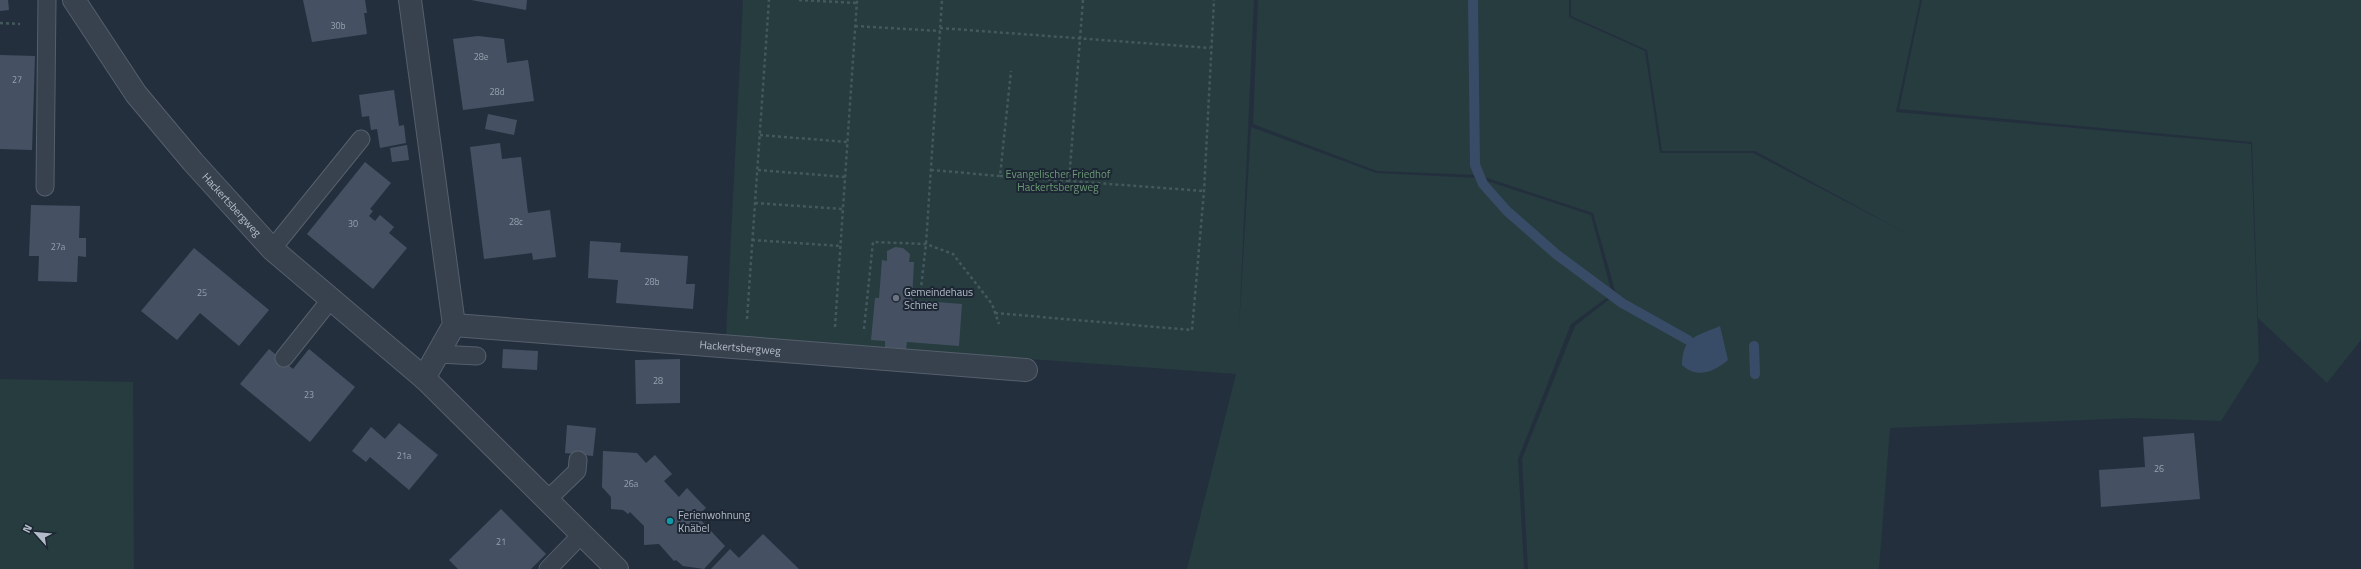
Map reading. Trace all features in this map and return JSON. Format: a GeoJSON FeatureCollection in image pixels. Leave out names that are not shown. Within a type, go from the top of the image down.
{"type":"FeatureCollection","features":[{"type":"Feature","properties":{"kind":"street","name":"Hackertsbergweg"},"geometry":{"type":"LineString","coordinates":[[74,0],[136,94],[193,162],[272,249],[424,378],[617,569]]}},
{"type":"Feature","properties":{"kind":"street"},"geometry":{"type":"LineString","coordinates":[[410,0],[454,325],[424,378]]}},
{"type":"Feature","properties":{"kind":"street","name":"Hackertsbergweg"},"geometry":{"type":"LineString","coordinates":[[454,325],[1026,370]]}},
{"type":"Feature","properties":{"kind":"lane"},"geometry":{"type":"LineString","coordinates":[[45,187],[47,0]]}},
{"type":"Feature","properties":{"kind":"lane"},"geometry":{"type":"LineString","coordinates":[[272,249],[361,139]]}},
{"type":"Feature","properties":{"kind":"lane"},"geometry":{"type":"LineString","coordinates":[[284,358],[331,299]]}},
{"type":"Feature","properties":{"kind":"lane"},"geometry":{"type":"LineString","coordinates":[[438,354],[477,356]]}},
{"type":"Feature","properties":{"kind":"lane"},"geometry":{"type":"LineString","coordinates":[[547,500],[576,471],[578,460]]}},
{"type":"Feature","properties":{"kind":"lane"},"geometry":{"type":"LineString","coordinates":[[548,569],[582,534]]}},
{"type":"Feature","properties":{"kind":"path"},"geometry":{"type":"LineString","coordinates":[[745,348],[769,0]]}},
{"type":"Feature","properties":{"kind":"path"},"geometry":{"type":"LineString","coordinates":[[799,0],[857,2],[833,355]]}},
{"type":"Feature","properties":{"kind":"path"},"geometry":{"type":"LineString","coordinates":[[920,297],[926,244],[942,0]]}},
{"type":"Feature","properties":{"kind":"path"},"geometry":{"type":"LineString","coordinates":[[1069,181],[1082,38],[1083,0]]}},
{"type":"Feature","properties":{"kind":"path"},"geometry":{"type":"LineString","coordinates":[[995,313],[1192,330],[1204,191],[1210,48],[1214,0]]}},
{"type":"Feature","properties":{"kind":"path"},"geometry":{"type":"LineString","coordinates":[[855,26],[1082,38],[1210,48]]}},
{"type":"Feature","properties":{"kind":"path"},"geometry":{"type":"LineString","coordinates":[[1000,176],[1011,71]]}},
{"type":"Feature","properties":{"kind":"path"},"geometry":{"type":"LineString","coordinates":[[760,135],[847,142]]}},
{"type":"Feature","properties":{"kind":"path"},"geometry":{"type":"LineString","coordinates":[[758,170],[845,177]]}},
{"type":"Feature","properties":{"kind":"path"},"geometry":{"type":"LineString","coordinates":[[931,170],[1204,191]]}},
{"type":"Feature","properties":{"kind":"path"},"geometry":{"type":"LineString","coordinates":[[755,203],[843,209]]}},
{"type":"Feature","properties":{"kind":"path"},"geometry":{"type":"LineString","coordinates":[[752,240],[841,246]]}},
{"type":"Feature","properties":{"kind":"path"},"geometry":{"type":"LineString","coordinates":[[861,357],[873,242],[926,244],[952,254],[992,304],[999,324]]}},
{"type":"Feature","properties":{"kind":"green space","name":"Evangelischer Friedhof Hackertsbergweg"},"geometry":{"type":"Polygon","coordinates":[[[743,0],[1254,0],[1239,328],[1251,127],[1376,173],[1478,178],[1591,215],[1612,294],[1571,324],[1518,459],[1524,569],[1187,569],[1236,374],[726,337],[743,0]]]}},
{"type":"Feature","properties":{"kind":"green space"},"geometry":{"type":"Polygon","coordinates":[[[1258,0],[1569,0],[1569,17],[1645,51],[1660,153],[1753,153],[1906,233],[1755,151],[1662,151],[1647,50],[1571,16],[1571,0],[1920,0],[1896,112],[2251,144],[2259,361],[2221,421],[2132,418],[1890,428],[1879,569],[1528,569],[1522,459],[1575,326],[1616,294],[1593,213],[1478,175],[1377,171],[1253,124],[1258,0]]]}},
{"type":"Feature","properties":{"kind":"green space"},"geometry":{"type":"Polygon","coordinates":[[[1922,0],[2361,0],[2361,340],[2327,383],[2258,318],[2252,142],[1899,109],[1922,0]]]}},
{"type":"Feature","properties":{"kind":"green space"},"geometry":{"type":"Polygon","coordinates":[[[0,379],[133,382],[134,569],[0,569],[0,379]]]}},
{"type":"Feature","properties":{"kind":"water"},"geometry":{"type":"Polygon","coordinates":[[[1720,326],[1728,360],[1711,371],[1699,373],[1694,372],[1682,365],[1683,355],[1688,342],[1698,335],[1720,326]]]}},
{"type":"Feature","properties":{"kind":"building"},"geometry":{"type":"Polygon","coordinates":[[[0,0],[8,0],[9,10],[0,11],[0,0]]]}},
{"type":"Feature","properties":{"kind":"building"},"geometry":{"type":"Polygon","coordinates":[[[303,0],[365,0],[367,13],[364,13],[367,34],[312,42],[303,0]]]}},
{"type":"Feature","properties":{"kind":"building"},"geometry":{"type":"Polygon","coordinates":[[[471,0],[527,0],[526,10],[471,0]]]}},
{"type":"Feature","properties":{"kind":"building"},"geometry":{"type":"Polygon","coordinates":[[[478,36],[504,39],[507,63],[528,60],[534,101],[463,110],[453,39],[478,36]]]}},
{"type":"Feature","properties":{"kind":"building"},"geometry":{"type":"Polygon","coordinates":[[[0,55],[35,56],[32,150],[0,149],[0,55]]]}},
{"type":"Feature","properties":{"kind":"building"},"geometry":{"type":"Polygon","coordinates":[[[394,90],[399,126],[404,125],[406,143],[380,148],[377,129],[371,130],[369,116],[362,117],[359,95],[394,90]]]}},
{"type":"Feature","properties":{"kind":"building"},"geometry":{"type":"Polygon","coordinates":[[[488,114],[517,120],[514,135],[485,129],[488,114]]]}},
{"type":"Feature","properties":{"kind":"building"},"geometry":{"type":"Polygon","coordinates":[[[500,143],[502,159],[521,157],[528,213],[550,210],[556,257],[533,260],[532,253],[484,259],[470,147],[500,143]]]}},
{"type":"Feature","properties":{"kind":"building"},"geometry":{"type":"Polygon","coordinates":[[[407,145],[409,160],[392,162],[390,148],[407,145]]]}},
{"type":"Feature","properties":{"kind":"building"},"geometry":{"type":"Polygon","coordinates":[[[365,162],[391,183],[370,209],[373,211],[369,216],[375,221],[380,215],[394,227],[389,233],[407,248],[373,289],[307,234],[365,162]]]}},
{"type":"Feature","properties":{"kind":"building"},"geometry":{"type":"Polygon","coordinates":[[[31,205],[80,206],[79,238],[86,238],[86,257],[78,256],[77,282],[38,281],[39,256],[29,256],[31,205]]]}},
{"type":"Feature","properties":{"kind":"building"},"geometry":{"type":"Polygon","coordinates":[[[590,241],[621,243],[620,252],[688,256],[686,284],[695,284],[693,309],[616,303],[618,280],[588,278],[590,241]]]}},
{"type":"Feature","properties":{"kind":"building","name":"Gemeindehaus Schnee"},"geometry":{"type":"Polygon","coordinates":[[[895,247],[903,248],[910,254],[909,262],[914,262],[912,300],[962,304],[959,346],[907,342],[906,349],[885,347],[885,341],[871,340],[875,298],[879,298],[882,260],[887,261],[887,251],[895,247]]]}},
{"type":"Feature","properties":{"kind":"building"},"geometry":{"type":"Polygon","coordinates":[[[194,248],[269,310],[239,346],[200,313],[177,340],[141,311],[194,248]]]}},
{"type":"Feature","properties":{"kind":"building"},"geometry":{"type":"Polygon","coordinates":[[[269,349],[293,369],[309,349],[355,387],[310,442],[240,384],[269,349]]]}},
{"type":"Feature","properties":{"kind":"building"},"geometry":{"type":"Polygon","coordinates":[[[503,349],[538,351],[537,370],[502,368],[503,349]]]}},
{"type":"Feature","properties":{"kind":"building"},"geometry":{"type":"Polygon","coordinates":[[[680,359],[680,403],[636,404],[635,360],[680,359]]]}},
{"type":"Feature","properties":{"kind":"building"},"geometry":{"type":"Polygon","coordinates":[[[399,423],[438,455],[409,490],[370,457],[366,462],[352,451],[371,427],[385,439],[399,423]]]}},
{"type":"Feature","properties":{"kind":"building"},"geometry":{"type":"Polygon","coordinates":[[[567,425],[596,428],[593,456],[565,453],[567,425]]]}},
{"type":"Feature","properties":{"kind":"building"},"geometry":{"type":"Polygon","coordinates":[[[2194,433],[2200,499],[2101,507],[2099,470],[2145,467],[2143,437],[2194,433]]]}},
{"type":"Feature","properties":{"kind":"building"},"geometry":{"type":"Polygon","coordinates":[[[603,451],[637,453],[646,463],[655,455],[672,474],[664,481],[679,497],[687,488],[706,508],[697,516],[725,546],[704,569],[683,566],[676,560],[674,561],[659,544],[644,545],[644,526],[630,512],[628,514],[623,510],[611,509],[611,497],[602,487],[603,451]]]}},
{"type":"Feature","properties":{"kind":"building"},"geometry":{"type":"Polygon","coordinates":[[[501,509],[546,554],[531,569],[458,569],[449,560],[501,509]]]}},
{"type":"Feature","properties":{"kind":"building"},"geometry":{"type":"Polygon","coordinates":[[[763,534],[799,569],[711,569],[730,549],[739,558],[763,534]]]}},
{"type":"Feature","properties":{"kind":"waterway"},"geometry":{"type":"LineString","coordinates":[[1473,0],[1475,165],[1483,184],[1507,211],[1556,254],[1622,303],[1688,340]]}},
{"type":"Feature","properties":{"kind":"waterway"},"geometry":{"type":"LineString","coordinates":[[1754,346],[1755,374]]}},
{"type":"Feature","properties":{"kind":"place","name":"Gemeindehaus Schnee"},"geometry":{"type":"Point","coordinates":[896,298]}},
{"type":"Feature","properties":{"kind":"place","name":"Ferienwohnung Knäbel"},"geometry":{"type":"Point","coordinates":[670,521]}}]}
